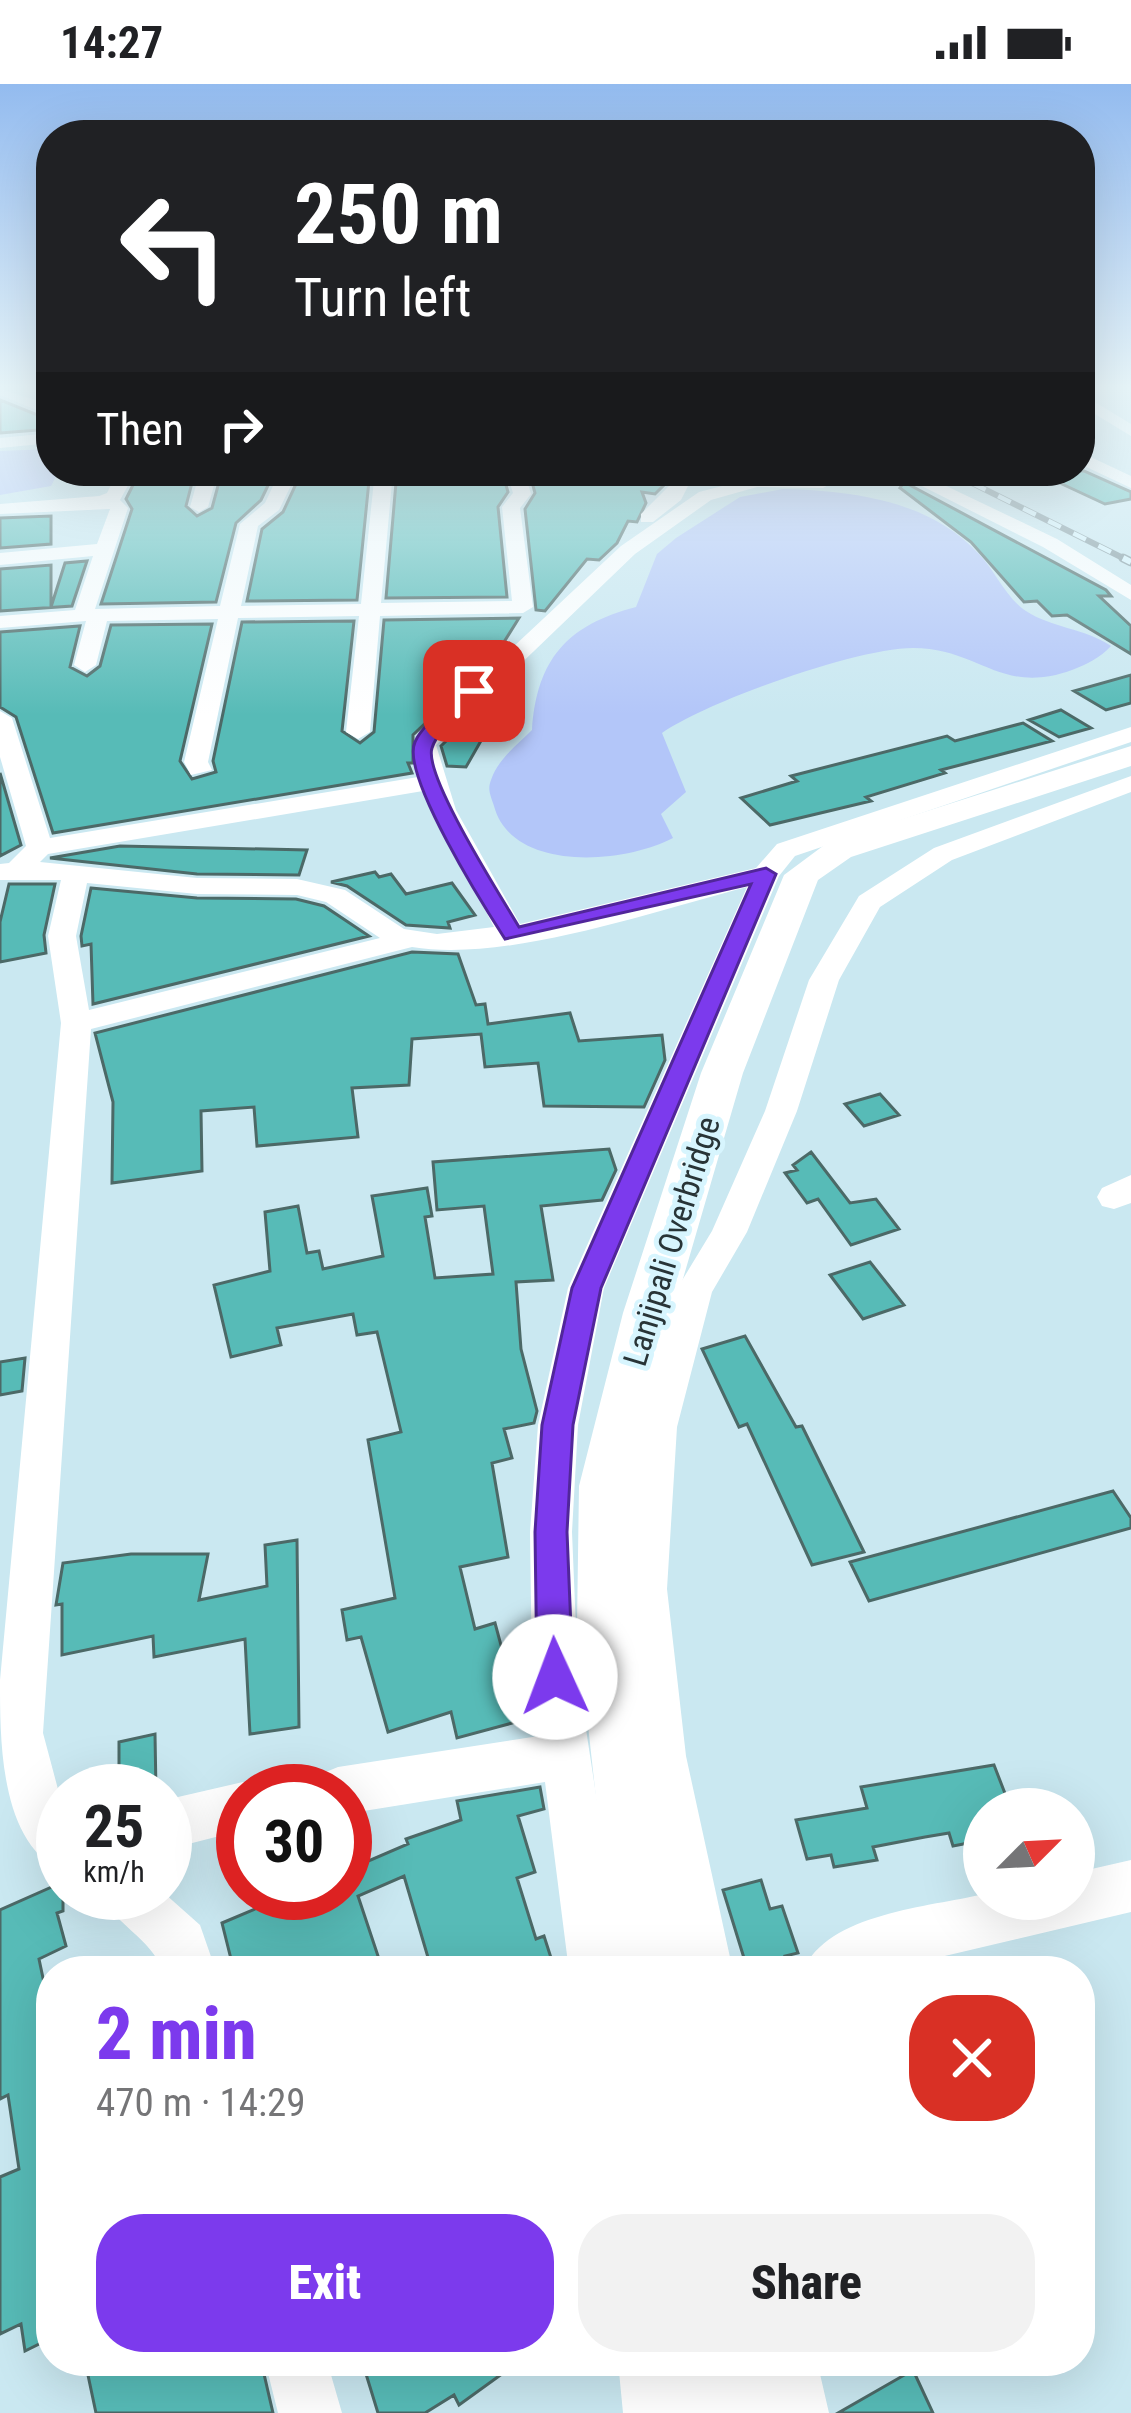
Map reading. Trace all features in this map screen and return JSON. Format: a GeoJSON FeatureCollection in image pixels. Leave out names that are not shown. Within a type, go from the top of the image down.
{"type":"FeatureCollection","features":[{"type":"Feature","properties":{"kind":"main road","name":"Lanjipali Overbridge"},"geometry":{"type":"LineString","coordinates":[[649,1956],[607,1625],[607,1486],[624,1401],[665,1251],[722,1073],[783,915],[802,875],[839,850],[1131,756]]}},
{"type":"Feature","properties":{"kind":"main road"},"geometry":{"type":"LineString","coordinates":[[719,2376],[725,2413]]}},
{"type":"Feature","properties":{"kind":"street"},"geometry":{"type":"LineString","coordinates":[[199,507],[202,498]]}},
{"type":"Feature","properties":{"kind":"street"},"geometry":{"type":"LineString","coordinates":[[200,770],[196,763],[249,524],[277,498]]}},
{"type":"Feature","properties":{"kind":"street"},"geometry":{"type":"LineString","coordinates":[[358,732],[381,498]]}},
{"type":"Feature","properties":{"kind":"street"},"geometry":{"type":"LineString","coordinates":[[0,622],[524,607],[511,507],[519,498]]}},
{"type":"Feature","properties":{"kind":"street"},"geometry":{"type":"LineString","coordinates":[[649,536],[642,526],[673,498]]}},
{"type":"Feature","properties":{"kind":"street"},"geometry":{"type":"LineString","coordinates":[[513,935],[460,845],[421,760],[424,742],[443,719],[649,536],[703,498]]}},
{"type":"Feature","properties":{"kind":"street"},"geometry":{"type":"LineString","coordinates":[[956,498],[1049,543],[1131,594]]}},
{"type":"Feature","properties":{"kind":"street"},"geometry":{"type":"LineString","coordinates":[[0,509],[108,499],[119,508],[90,616],[86,665]]}},
{"type":"Feature","properties":{"kind":"street"},"geometry":{"type":"LineString","coordinates":[[0,559],[107,549]]}},
{"type":"Feature","properties":{"kind":"street"},"geometry":{"type":"LineString","coordinates":[[0,718],[40,848]]}},
{"type":"Feature","properties":{"kind":"street"},"geometry":{"type":"LineString","coordinates":[[594,1956],[555,1677],[551,1532],[558,1425],[586,1288],[766,874],[786,850],[1131,734]]}},
{"type":"Feature","properties":{"kind":"street"},"geometry":{"type":"LineString","coordinates":[[7,871],[40,848],[434,782]]}},
{"type":"Feature","properties":{"kind":"street"},"geometry":{"type":"LineString","coordinates":[[703,1956],[662,1756],[645,1589],[657,1427],[694,1292],[729,1232],[781,1111],[824,980],[869,902],[943,854],[1131,783]]}},
{"type":"Feature","properties":{"kind":"street"},"geometry":{"type":"LineString","coordinates":[[7,871],[297,887],[334,896],[396,936],[437,944],[513,935],[766,874]]}},
{"type":"Feature","properties":{"kind":"street"},"geometry":{"type":"LineString","coordinates":[[36,1808],[19,1733],[76,1023],[62,936],[75,876]]}},
{"type":"Feature","properties":{"kind":"street"},"geometry":{"type":"LineString","coordinates":[[76,1023],[410,939]]}},
{"type":"Feature","properties":{"kind":"street"},"geometry":{"type":"LineString","coordinates":[[372,1786],[566,1755]]}},
{"type":"Feature","properties":{"kind":"street"},"geometry":{"type":"LineString","coordinates":[[856,1956],[873,1946],[1131,1886]]}},
{"type":"Feature","properties":{"kind":"street"},"geometry":{"type":"LineString","coordinates":[[156,1920],[181,1943],[185,1956]]}},
{"type":"Feature","properties":{"kind":"street"},"geometry":{"type":"LineString","coordinates":[[300,2376],[310,2413]]}},
{"type":"Feature","properties":{"kind":"street"},"geometry":{"type":"LineString","coordinates":[[651,2376],[655,2413]]}},
{"type":"Feature","properties":{"kind":"street"},"geometry":{"type":"LineString","coordinates":[[790,2376],[797,2413]]}},
{"type":"Feature","properties":{"kind":"water"},"geometry":{"type":"Polygon","coordinates":[[[739,498],[870,498],[888,502],[937,521],[959,536],[1026,611],[1111,646],[1083,665],[1047,677],[1026,678],[956,655],[913,648],[857,657],[784,678],[713,706],[662,733],[686,792],[661,814],[673,838],[600,857],[572,857],[523,843],[505,828],[494,806],[490,784],[494,772],[532,730],[541,683],[560,649],[591,624],[636,607],[657,554],[739,498]]]}},
{"type":"Feature","properties":{"kind":"building"},"geometry":{"type":"Polygon","coordinates":[[[188,498],[186,506],[197,516],[212,508],[215,498],[262,498],[236,523],[216,602],[101,604],[132,509],[126,499],[188,498]]]}},
{"type":"Feature","properties":{"kind":"building"},"geometry":{"type":"Polygon","coordinates":[[[290,498],[367,498],[357,600],[247,601],[262,529],[283,512],[290,498]]]}},
{"type":"Feature","properties":{"kind":"building"},"geometry":{"type":"Polygon","coordinates":[[[395,498],[504,498],[498,507],[507,597],[386,598],[395,498]]]}},
{"type":"Feature","properties":{"kind":"building"},"geometry":{"type":"Polygon","coordinates":[[[532,498],[644,498],[646,503],[637,522],[628,521],[617,543],[599,560],[587,559],[545,611],[536,610],[525,509],[532,498]]]}},
{"type":"Feature","properties":{"kind":"building"},"geometry":{"type":"Polygon","coordinates":[[[913,498],[933,498],[1106,590],[1111,596],[1099,596],[1131,626],[1131,654],[1067,615],[1052,616],[1037,601],[1024,602],[971,542],[913,498]]]}},
{"type":"Feature","properties":{"kind":"building"},"geometry":{"type":"Polygon","coordinates":[[[1091,498],[1131,498],[1131,499],[1105,504],[1091,498]]]}},
{"type":"Feature","properties":{"kind":"building"},"geometry":{"type":"Polygon","coordinates":[[[51,516],[51,544],[0,548],[0,518],[51,516]]]}},
{"type":"Feature","properties":{"kind":"building"},"geometry":{"type":"Polygon","coordinates":[[[87,561],[72,606],[0,611],[0,569],[51,565],[51,607],[65,563],[87,561]]]}},
{"type":"Feature","properties":{"kind":"building"},"geometry":{"type":"Polygon","coordinates":[[[519,618],[494,658],[413,735],[413,763],[408,763],[412,773],[53,833],[16,717],[0,707],[0,632],[80,626],[70,667],[87,676],[100,666],[111,625],[212,624],[180,761],[192,779],[216,772],[213,761],[242,622],[354,621],[342,731],[360,743],[374,732],[384,620],[519,618]]]}},
{"type":"Feature","properties":{"kind":"building"},"geometry":{"type":"Polygon","coordinates":[[[1131,675],[1131,703],[1106,710],[1074,691],[1131,675]]]}},
{"type":"Feature","properties":{"kind":"building"},"geometry":{"type":"Polygon","coordinates":[[[487,702],[502,704],[466,767],[447,766],[441,746],[487,702]]]}},
{"type":"Feature","properties":{"kind":"building"},"geometry":{"type":"Polygon","coordinates":[[[1061,710],[1091,728],[1059,737],[1029,720],[1061,710]]]}},
{"type":"Feature","properties":{"kind":"building"},"geometry":{"type":"Polygon","coordinates":[[[1023,723],[1052,741],[941,770],[945,773],[866,797],[871,801],[770,825],[741,798],[797,781],[791,776],[947,736],[955,741],[1023,723]]]}},
{"type":"Feature","properties":{"kind":"building"},"geometry":{"type":"Polygon","coordinates":[[[0,773],[21,845],[0,856],[0,773]]]}},
{"type":"Feature","properties":{"kind":"building"},"geometry":{"type":"Polygon","coordinates":[[[120,846],[307,850],[299,875],[197,874],[50,858],[120,846]]]}},
{"type":"Feature","properties":{"kind":"building"},"geometry":{"type":"Polygon","coordinates":[[[375,872],[379,877],[391,874],[406,894],[452,883],[475,915],[448,922],[450,928],[406,925],[347,886],[331,882],[375,872]]]}},
{"type":"Feature","properties":{"kind":"building"},"geometry":{"type":"Polygon","coordinates":[[[9,884],[55,884],[44,935],[46,953],[0,962],[0,922],[9,884]]]}},
{"type":"Feature","properties":{"kind":"building"},"geometry":{"type":"Polygon","coordinates":[[[91,888],[197,898],[296,899],[324,906],[369,936],[93,1004],[91,944],[82,946],[81,936],[91,888]]]}},
{"type":"Feature","properties":{"kind":"building"},"geometry":{"type":"Polygon","coordinates":[[[412,952],[458,954],[476,1005],[485,1004],[488,1024],[570,1013],[579,1041],[662,1035],[665,1060],[644,1107],[544,1106],[538,1063],[485,1067],[481,1034],[412,1039],[409,1085],[352,1088],[358,1137],[257,1146],[254,1107],[201,1111],[202,1171],[112,1183],[113,1102],[95,1033],[412,952]]]}},
{"type":"Feature","properties":{"kind":"building"},"geometry":{"type":"Polygon","coordinates":[[[880,1094],[899,1115],[864,1126],[845,1104],[880,1094]]]}},
{"type":"Feature","properties":{"kind":"building"},"geometry":{"type":"Polygon","coordinates":[[[609,1149],[616,1170],[602,1200],[541,1206],[553,1280],[516,1282],[521,1349],[537,1411],[534,1423],[504,1429],[512,1458],[492,1463],[508,1557],[460,1567],[475,1629],[495,1623],[502,1649],[526,1643],[527,1668],[520,1670],[527,1689],[507,1695],[516,1722],[457,1738],[451,1712],[388,1732],[361,1637],[347,1640],[342,1610],[395,1598],[368,1440],[401,1432],[377,1332],[357,1335],[353,1314],[277,1328],[281,1345],[231,1357],[214,1285],[270,1271],[265,1212],[298,1206],[307,1253],[319,1251],[323,1269],[383,1256],[372,1196],[427,1188],[432,1216],[425,1217],[435,1278],[493,1274],[484,1206],[437,1210],[433,1162],[609,1149]]]}},
{"type":"Feature","properties":{"kind":"building"},"geometry":{"type":"Polygon","coordinates":[[[811,1152],[850,1203],[876,1199],[899,1229],[851,1245],[818,1199],[807,1203],[785,1173],[797,1170],[793,1165],[811,1152]]]}},
{"type":"Feature","properties":{"kind":"building"},"geometry":{"type":"Polygon","coordinates":[[[870,1262],[904,1305],[863,1319],[830,1275],[870,1262]]]}},
{"type":"Feature","properties":{"kind":"building"},"geometry":{"type":"Polygon","coordinates":[[[745,1336],[796,1427],[802,1426],[864,1552],[812,1565],[747,1424],[739,1427],[702,1349],[745,1336]]]}},
{"type":"Feature","properties":{"kind":"building"},"geometry":{"type":"Polygon","coordinates":[[[25,1358],[22,1391],[0,1395],[0,1362],[25,1358]]]}},
{"type":"Feature","properties":{"kind":"building"},"geometry":{"type":"Polygon","coordinates":[[[1113,1491],[1131,1518],[1131,1528],[869,1601],[850,1562],[1113,1491]]]}},
{"type":"Feature","properties":{"kind":"building"},"geometry":{"type":"Polygon","coordinates":[[[297,1540],[299,1727],[250,1734],[245,1639],[154,1657],[153,1636],[62,1655],[62,1604],[56,1605],[63,1563],[131,1554],[208,1554],[199,1600],[267,1586],[265,1545],[297,1540]]]}},
{"type":"Feature","properties":{"kind":"building"},"geometry":{"type":"Polygon","coordinates":[[[155,1734],[156,1764],[119,1764],[119,1742],[155,1734]]]}},
{"type":"Feature","properties":{"kind":"building"},"geometry":{"type":"Polygon","coordinates":[[[994,1765],[1003,1788],[963,1788],[963,1844],[953,1846],[949,1833],[873,1847],[877,1860],[834,1867],[831,1855],[807,1859],[796,1820],[867,1808],[861,1787],[994,1765]]]}},
{"type":"Feature","properties":{"kind":"building"},"geometry":{"type":"Polygon","coordinates":[[[540,1787],[544,1809],[518,1816],[535,1872],[517,1878],[536,1939],[544,1936],[550,1956],[428,1956],[404,1876],[372,1890],[372,1859],[408,1844],[406,1839],[461,1820],[457,1801],[540,1787]]]}},
{"type":"Feature","properties":{"kind":"building"},"geometry":{"type":"Polygon","coordinates":[[[761,1880],[770,1909],[782,1906],[798,1953],[743,1956],[723,1890],[761,1880]]]}},
{"type":"Feature","properties":{"kind":"building"},"geometry":{"type":"Polygon","coordinates":[[[36,1894],[36,1920],[59,1920],[66,1946],[36,1956],[36,2346],[25,2351],[21,2324],[0,2334],[0,2177],[19,2169],[8,2095],[0,2099],[0,1910],[36,1894]]]}},
{"type":"Feature","properties":{"kind":"building"},"geometry":{"type":"Polygon","coordinates":[[[366,1920],[378,1956],[230,1956],[222,1923],[366,1920]]]}},
{"type":"Feature","properties":{"kind":"building"},"geometry":{"type":"Polygon","coordinates":[[[88,2376],[264,2376],[273,2413],[96,2413],[88,2376]]]}},
{"type":"Feature","properties":{"kind":"building"},"geometry":{"type":"Polygon","coordinates":[[[367,2376],[499,2376],[459,2405],[454,2395],[425,2413],[378,2413],[367,2376]]]}},
{"type":"Feature","properties":{"kind":"building"},"geometry":{"type":"Polygon","coordinates":[[[903,2376],[916,2376],[933,2413],[838,2413],[903,2376]]]}},
{"type":"Feature","properties":{"kind":"railway"},"geometry":{"type":"LineString","coordinates":[[1002,498],[1129,561]]}},
{"type":"Feature","properties":{"kind":"railway"},"geometry":{"type":"LineString","coordinates":[[1123,558],[1129,561]]}},
{"type":"Feature","properties":{"kind":"route"},"geometry":{"type":"LineString","coordinates":[[474,691],[424,742],[421,760],[438,788],[460,845],[513,935],[766,874],[586,1288],[558,1425],[551,1532],[555,1677]]}}]}
